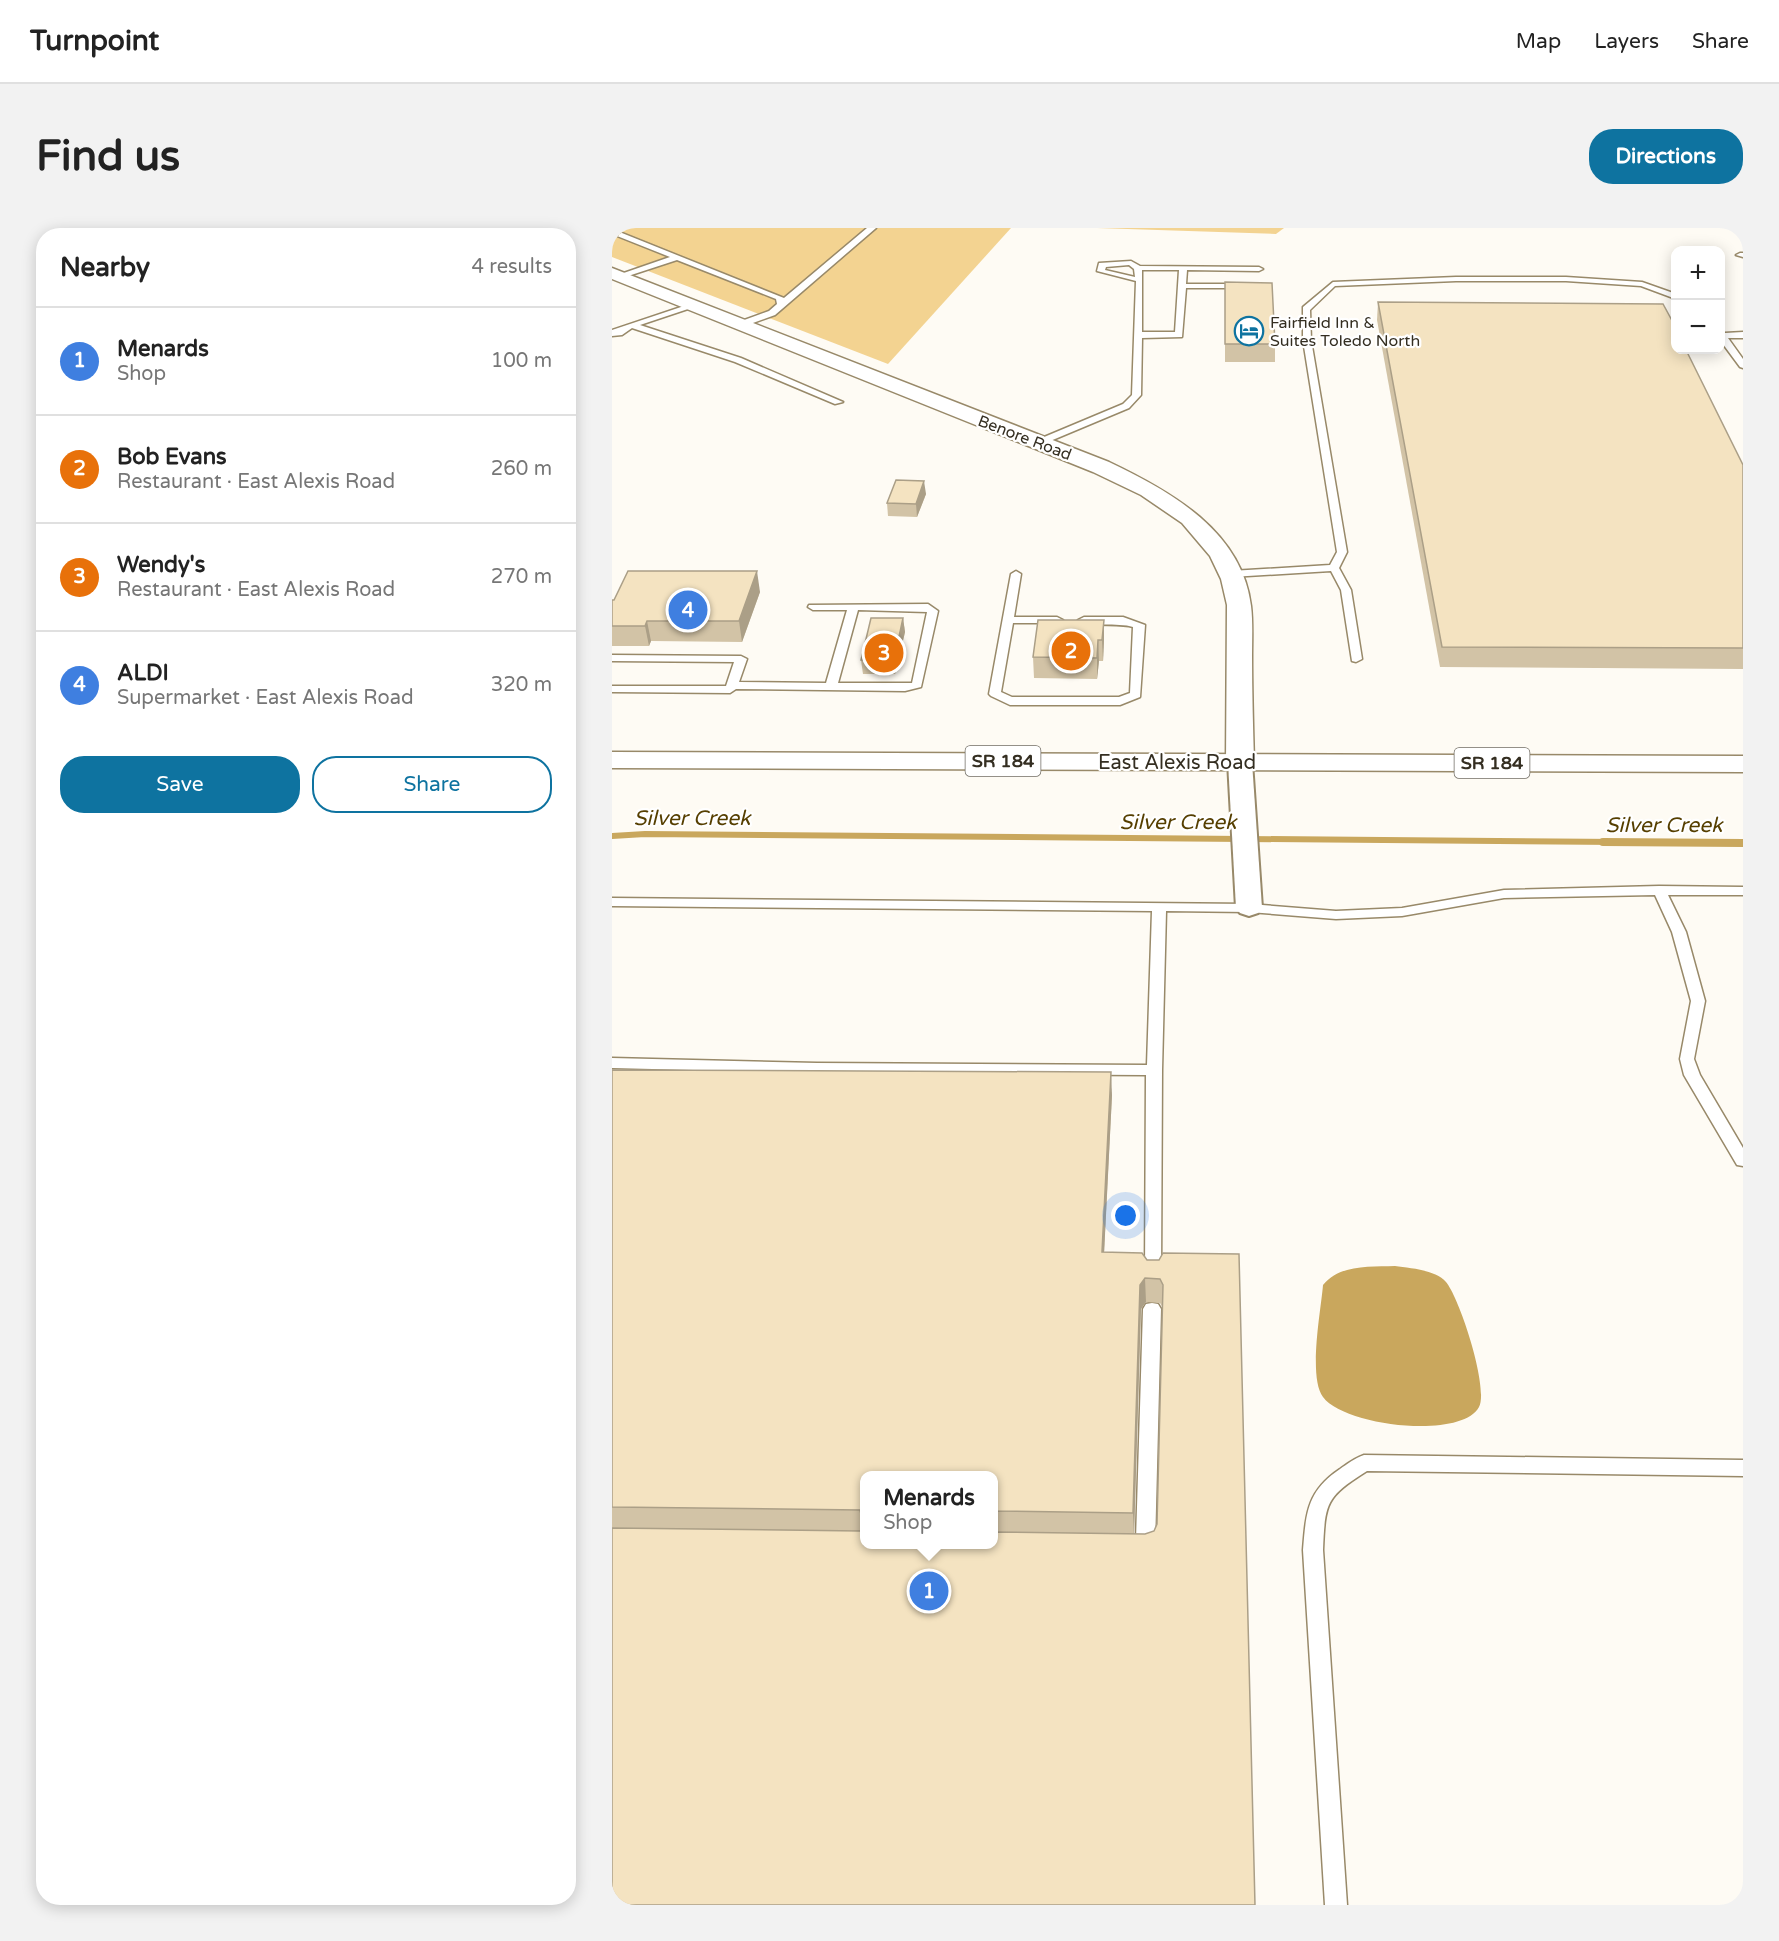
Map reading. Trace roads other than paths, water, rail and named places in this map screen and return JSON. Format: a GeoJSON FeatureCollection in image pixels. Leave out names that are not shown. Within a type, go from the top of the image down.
{"type":"FeatureCollection","features":[{"type":"Feature","properties":{"kind":"main road","name":"Benore Road"},"geometry":{"type":"LineString","coordinates":[[615,274],[739,325],[1040,442],[1154,492],[1198,526],[1215,545],[1232,574],[1239,606],[1240,762]]}},
{"type":"Feature","properties":{"kind":"main road","name":"East Alexis Road"},"geometry":{"type":"LineString","coordinates":[[612,760],[1743,764]]}},
{"type":"Feature","properties":{"kind":"street"},"geometry":{"type":"LineString","coordinates":[[1240,762],[1250,908]]}},
{"type":"Feature","properties":{"kind":"lane"},"geometry":{"type":"LineString","coordinates":[[739,325],[772,313],[872,228]]}},
{"type":"Feature","properties":{"kind":"lane"},"geometry":{"type":"LineString","coordinates":[[612,231],[780,298],[781,305]]}},
{"type":"Feature","properties":{"kind":"lane"},"geometry":{"type":"LineString","coordinates":[[615,274],[678,258]]}},
{"type":"Feature","properties":{"kind":"lane"},"geometry":{"type":"LineString","coordinates":[[1140,280],[1101,271],[1102,265],[1112,262],[1131,263],[1138,268],[1259,269]]}},
{"type":"Feature","properties":{"kind":"lane"},"geometry":{"type":"LineString","coordinates":[[1040,442],[1126,406],[1136,395],[1140,280],[1138,268]]}},
{"type":"Feature","properties":{"kind":"lane"},"geometry":{"type":"LineString","coordinates":[[1138,335],[1179,335],[1183,268]]}},
{"type":"Feature","properties":{"kind":"lane"},"geometry":{"type":"LineString","coordinates":[[1334,568],[1342,552],[1307,340],[1306,309],[1333,284],[1456,279],[1566,279],[1642,284],[1671,295]]}},
{"type":"Feature","properties":{"kind":"lane"},"geometry":{"type":"LineString","coordinates":[[1182,286],[1255,286]]}},
{"type":"Feature","properties":{"kind":"lane"},"geometry":{"type":"LineString","coordinates":[[615,336],[631,326],[693,306]]}},
{"type":"Feature","properties":{"kind":"lane"},"geometry":{"type":"LineString","coordinates":[[631,326],[738,360],[838,402]]}},
{"type":"Feature","properties":{"kind":"lane"},"geometry":{"type":"LineString","coordinates":[[1725,335],[1743,335]]}},
{"type":"Feature","properties":{"kind":"lane"},"geometry":{"type":"LineString","coordinates":[[1725,339],[1743,365]]}},
{"type":"Feature","properties":{"kind":"lane"},"geometry":{"type":"LineString","coordinates":[[1232,574],[1334,568]]}},
{"type":"Feature","properties":{"kind":"lane"},"geometry":{"type":"LineString","coordinates":[[1334,568],[1346,590],[1356,659]]}},
{"type":"Feature","properties":{"kind":"lane"},"geometry":{"type":"LineString","coordinates":[[1008,620],[1123,620],[1138,625],[1136,695],[1120,701],[1010,701],[1001,699],[995,694],[1016,574]]}},
{"type":"Feature","properties":{"kind":"lane"},"geometry":{"type":"LineString","coordinates":[[732,685],[905,688],[917,685],[933,611],[928,608],[813,607]]}},
{"type":"Feature","properties":{"kind":"lane"},"geometry":{"type":"LineString","coordinates":[[831,687],[853,607]]}},
{"type":"Feature","properties":{"kind":"lane"},"geometry":{"type":"LineString","coordinates":[[612,658],[741,659],[730,690],[612,689]]}},
{"type":"Feature","properties":{"kind":"lane"},"geometry":{"type":"LineString","coordinates":[[1659,890],[1679,932],[1698,1001],[1687,1059],[1692,1075],[1743,1161]]}},
{"type":"Feature","properties":{"kind":"lane"},"geometry":{"type":"LineString","coordinates":[[612,902],[1250,908],[1336,915],[1402,912],[1504,894],[1659,890],[1743,891]]}},
{"type":"Feature","properties":{"kind":"lane"},"geometry":{"type":"LineString","coordinates":[[1153,1276],[1154,1070],[1159,907]]}},
{"type":"Feature","properties":{"kind":"lane"},"geometry":{"type":"LineString","coordinates":[[612,1063],[817,1068],[1154,1070]]}},
{"type":"Feature","properties":{"kind":"lane"},"geometry":{"type":"LineString","coordinates":[[1122,1547],[1144,1547],[1152,1309]]}},
{"type":"Feature","properties":{"kind":"lane"},"geometry":{"type":"LineString","coordinates":[[1336,1905],[1313,1550],[1316,1505],[1332,1483],[1364,1463],[1743,1468]]}},
{"type":"Feature","properties":{"kind":"waterway","name":"Silver Creek"},"geometry":{"type":"LineString","coordinates":[[612,836],[645,834],[1743,843],[1603,842]]}},
{"type":"Feature","properties":{"kind":"place","name":"Fairfield Inn & Suites Toledo North"},"geometry":{"type":"Point","coordinates":[1249,331]}},
{"type":"Feature","properties":{"kind":"place","name":"ALDI"},"geometry":{"type":"Point","coordinates":[688,610]}},
{"type":"Feature","properties":{"kind":"place","name":"Bob Evans"},"geometry":{"type":"Point","coordinates":[1071,651]}},
{"type":"Feature","properties":{"kind":"place","name":"Wendy's"},"geometry":{"type":"Point","coordinates":[884,653]}},
{"type":"Feature","properties":{"kind":"place","name":"Menards"},"geometry":{"type":"Point","coordinates":[929,1591]}}]}
